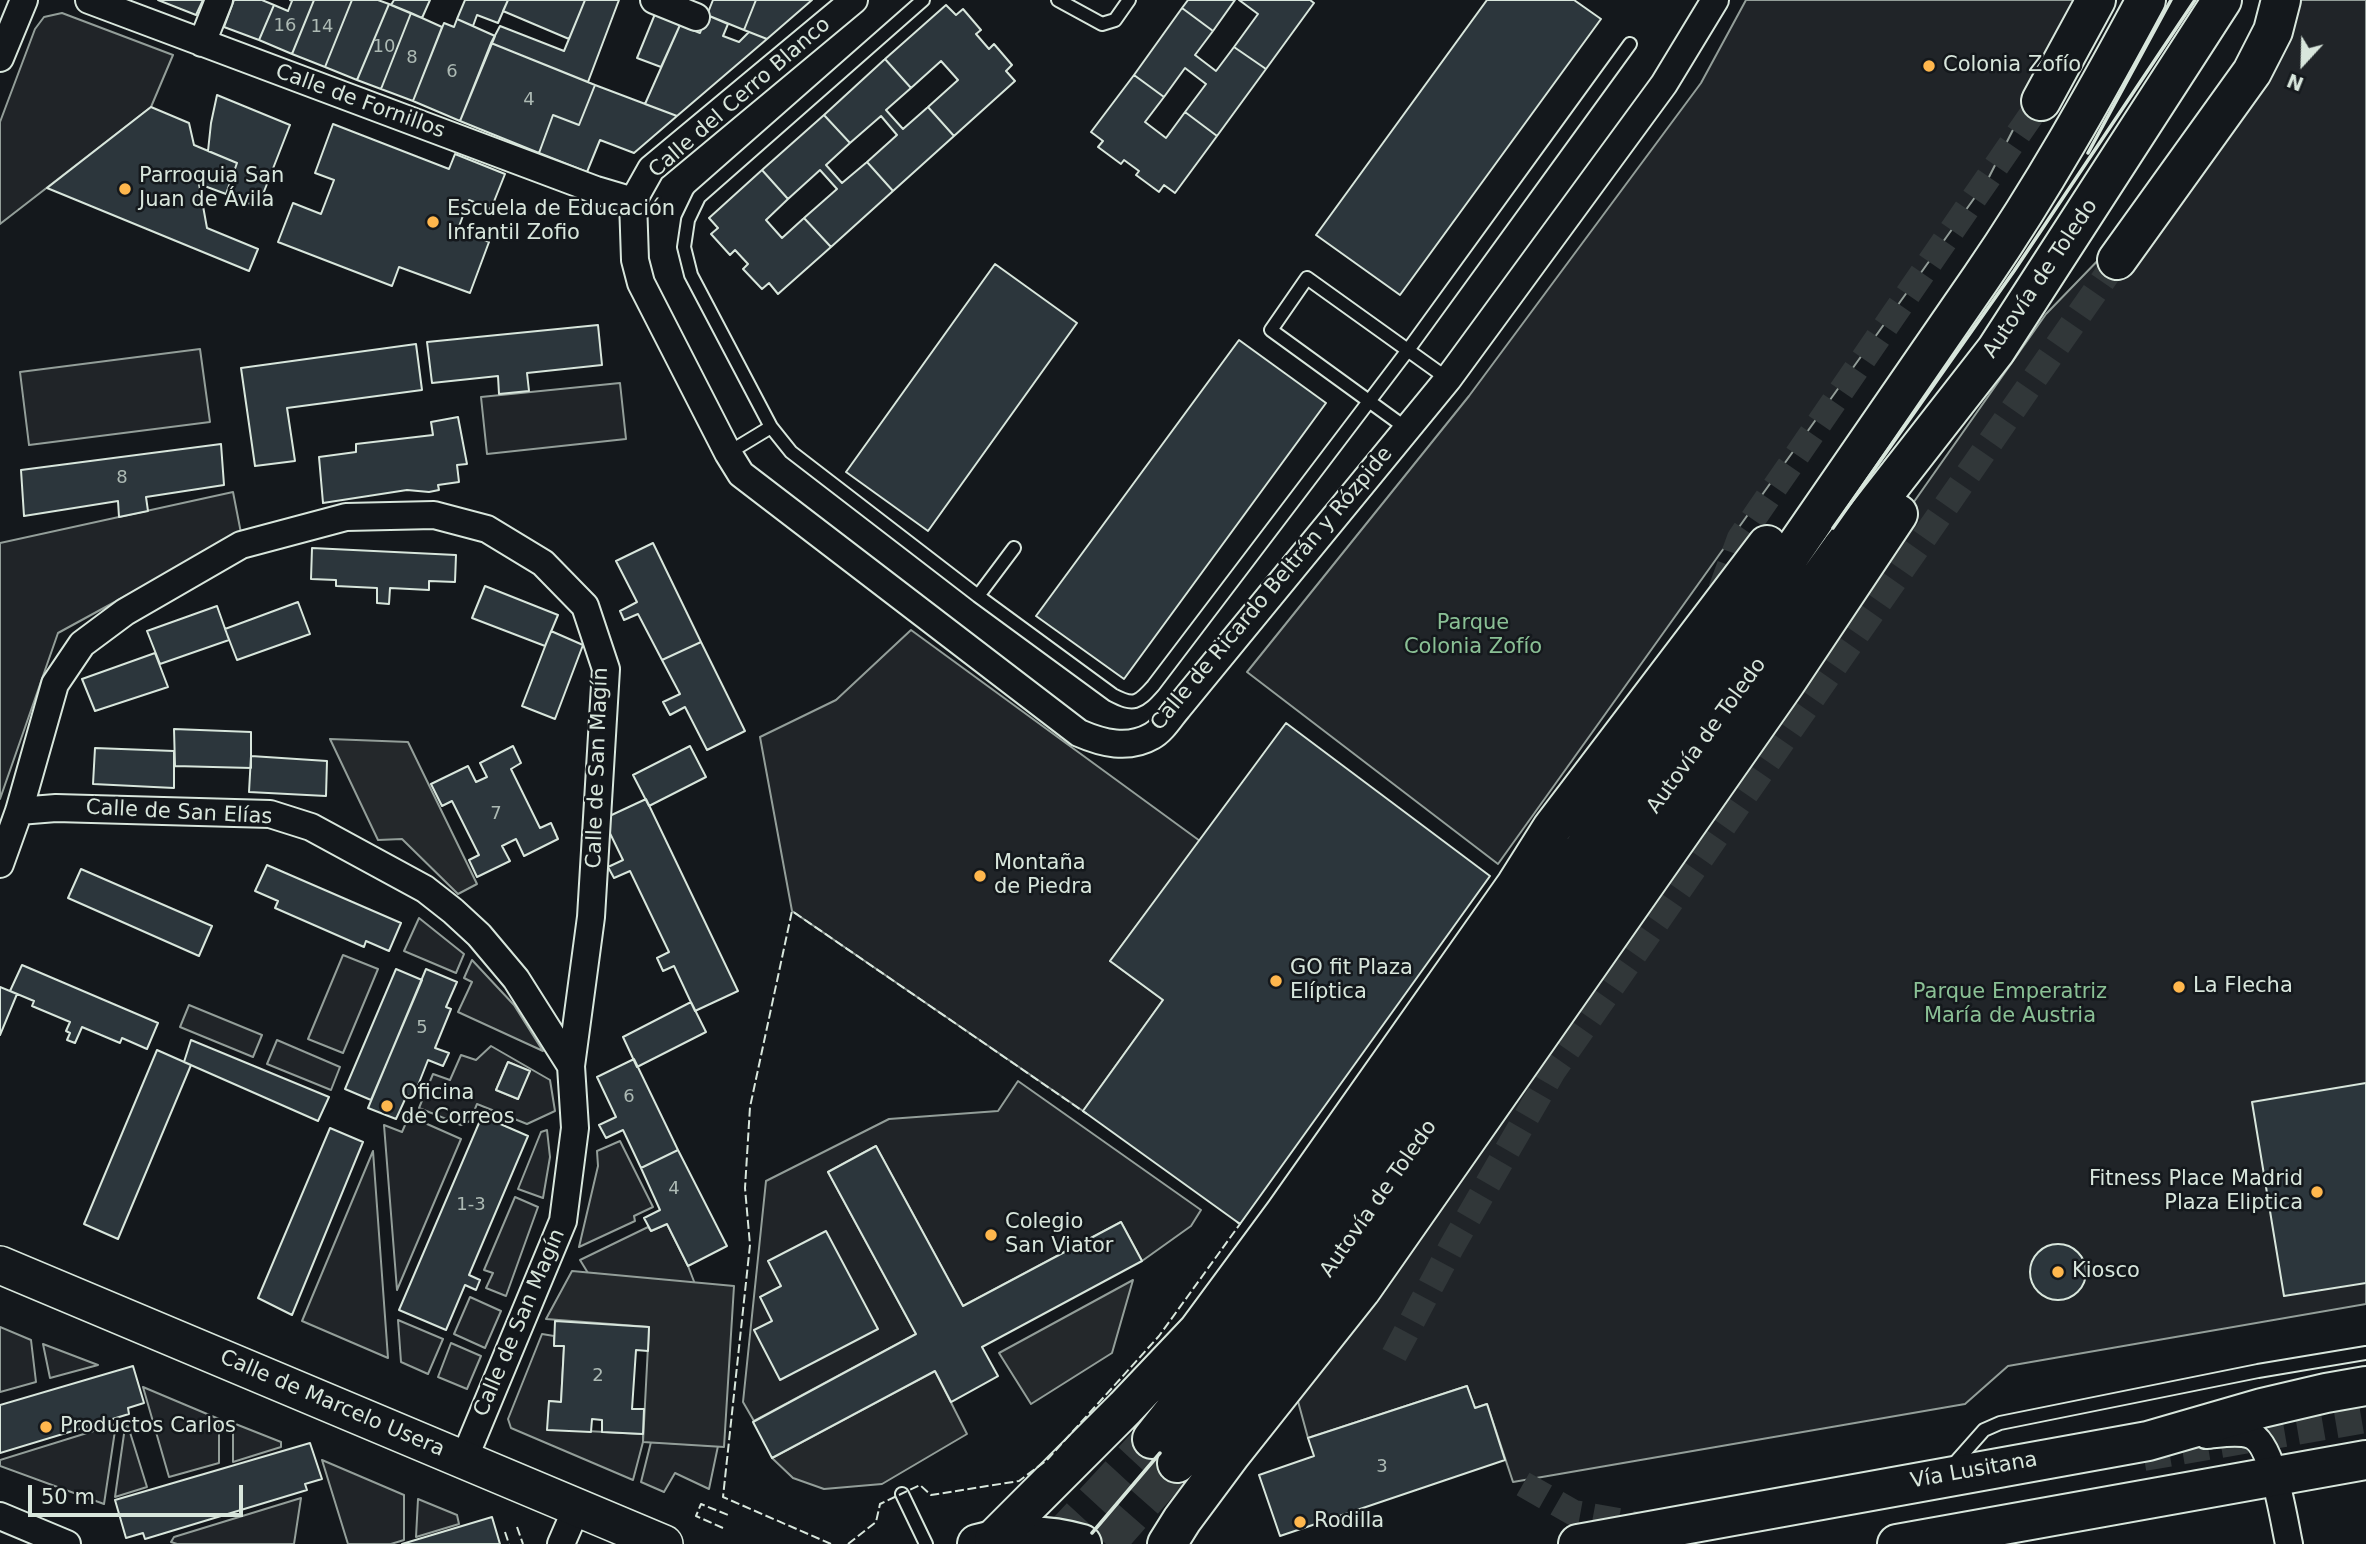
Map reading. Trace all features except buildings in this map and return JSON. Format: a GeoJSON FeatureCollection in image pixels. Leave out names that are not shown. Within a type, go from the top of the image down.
{"type":"FeatureCollection","features":[{"type":"Feature","properties":{"kind":"main road"},"geometry":{"type":"LineString","coordinates":[[2041,101],[2096,0]]}},
{"type":"Feature","properties":{"kind":"main road","name":"Autovía de Toledo"},"geometry":{"type":"LineString","coordinates":[[2146,0],[2029,208],[1650,758],[1504,959],[1275,1285],[1165,1451],[1305,1306],[1554,949],[1841,549],[1996,350],[2222,0]]}},
{"type":"Feature","properties":{"kind":"main road"},"geometry":{"type":"LineString","coordinates":[[2117,260],[2252,72],[2273,30],[2281,0]]}},
{"type":"Feature","properties":{"kind":"main road"},"geometry":{"type":"LineString","coordinates":[[986,1541],[1116,1417],[1198,1331],[1285,1213],[1516,885],[1552,828],[1922,341],[1981,278]]}},
{"type":"Feature","properties":{"kind":"main road"},"geometry":{"type":"LineString","coordinates":[[1167,1544],[1181,1520],[1231,1454],[1361,1290],[1786,682],[1958,423],[1996,350]]}},
{"type":"Feature","properties":{"kind":"main road","name":"Calle de Marcelo Usera"},"geometry":{"type":"LineString","coordinates":[[0,1265],[664,1544]]}},
{"type":"Feature","properties":{"kind":"main road","name":"Vía Lusitana"},"geometry":{"type":"LineString","coordinates":[[1578,1544],[2148,1441],[2262,1408],[2366,1386]]}},
{"type":"Feature","properties":{"kind":"main road"},"geometry":{"type":"LineString","coordinates":[[1897,1544],[2366,1460]]}},
{"type":"Feature","properties":{"kind":"main road"},"geometry":{"type":"LineString","coordinates":[[986,1541],[1056,1536],[1082,1544]]}},
{"type":"Feature","properties":{"kind":"street"},"geometry":{"type":"LineString","coordinates":[[0,58],[24,0]]}},
{"type":"Feature","properties":{"kind":"street","name":"Calle de Fornillos"},"geometry":{"type":"LineString","coordinates":[[89,0],[596,190],[633,201]]}},
{"type":"Feature","properties":{"kind":"street"},"geometry":{"type":"LineString","coordinates":[[202,43],[219,0]]}},
{"type":"Feature","properties":{"kind":"street"},"geometry":{"type":"LineString","coordinates":[[654,0],[696,17]]}},
{"type":"Feature","properties":{"kind":"street","name":"Calle del Cerro Blanco"},"geometry":{"type":"LineString","coordinates":[[633,201],[651,169],[854,0]]}},
{"type":"Feature","properties":{"kind":"street","name":"Calle de Ricardo Beltrán y Rózpide"},"geometry":{"type":"LineString","coordinates":[[633,201],[635,260],[641,283],[741,474],[1079,733],[1102,743],[1124,744],[1153,736],[1178,708],[1448,379],[1664,84],[1715,0]]}},
{"type":"Feature","properties":{"kind":"street","name":"Calle de San Magín"},"geometry":{"type":"LineString","coordinates":[[0,864],[19,811],[55,684],[82,645],[125,612],[241,544],[346,517],[434,515],[487,529],[543,563],[585,606],[606,669],[591,917],[572,1066],[575,1128],[563,1221],[464,1459]]}},
{"type":"Feature","properties":{"kind":"street","name":"Calle de San Elías"},"geometry":{"type":"LineString","coordinates":[[19,811],[56,808],[270,814],[311,827],[425,889],[453,911],[479,935],[516,979],[572,1066]]}},
{"type":"Feature","properties":{"kind":"street"},"geometry":{"type":"LineString","coordinates":[[2148,1441],[2216,1434],[2252,1436],[2265,1452],[2274,1478],[2289,1544]]}},
{"type":"Feature","properties":{"kind":"street"},"geometry":{"type":"LineString","coordinates":[[561,1544],[577,1507]]}},
{"type":"Feature","properties":{"kind":"street"},"geometry":{"type":"LineString","coordinates":[[0,1516],[67,1544]]}},
{"type":"Feature","properties":{"kind":"lane"},"geometry":{"type":"LineString","coordinates":[[923,0],[699,197],[688,220],[684,247],[691,275],[771,427],[791,452],[978,596],[1113,695],[1127,702],[1140,701],[1153,686],[1408,350],[1630,44]]}},
{"type":"Feature","properties":{"kind":"lane"},"geometry":{"type":"LineString","coordinates":[[1058,0],[1102,24],[1115,20],[1129,0]]}},
{"type":"Feature","properties":{"kind":"lane"},"geometry":{"type":"LineString","coordinates":[[1406,428],[1271,330],[1307,278],[1448,379]]}},
{"type":"Feature","properties":{"kind":"lane"},"geometry":{"type":"LineString","coordinates":[[728,453],[771,427]]}},
{"type":"Feature","properties":{"kind":"lane"},"geometry":{"type":"LineString","coordinates":[[978,596],[1014,548]]}},
{"type":"Feature","properties":{"kind":"lane"},"geometry":{"type":"LineString","coordinates":[[1944,1476],[1984,1430],[2000,1423],[2247,1373],[2366,1353]]}},
{"type":"Feature","properties":{"kind":"lane"},"geometry":{"type":"LineString","coordinates":[[902,1494],[926,1544]]}},
{"type":"Feature","properties":{"kind":"green space","name":"Parque Colonia Zofío"},"geometry":{"type":"Polygon","coordinates":[[[1746,0],[2079,0],[1988,179],[1498,864],[1247,672],[1469,396],[1701,83],[1746,0]]]}},
{"type":"Feature","properties":{"kind":"green space","name":"Parque Emperatriz María de Austria"},"geometry":{"type":"Polygon","coordinates":[[[2291,0],[2366,0],[2366,1304],[2008,1366],[1965,1404],[1513,1482],[1487,1404],[1475,1408],[1467,1386],[1308,1438],[1296,1394],[2046,314],[2108,250],[2291,0]]]}},
{"type":"Feature","properties":{"kind":"green space"},"geometry":{"type":"Polygon","coordinates":[[[62,13],[173,55],[151,107],[0,224],[0,122],[35,29],[44,17],[62,13]]]}},
{"type":"Feature","properties":{"kind":"green space"},"geometry":{"type":"Polygon","coordinates":[[[200,349],[210,422],[29,445],[20,372],[200,349]]]}},
{"type":"Feature","properties":{"kind":"green space"},"geometry":{"type":"Polygon","coordinates":[[[620,383],[626,439],[487,454],[481,397],[620,383]]]}},
{"type":"Feature","properties":{"kind":"green space"},"geometry":{"type":"Polygon","coordinates":[[[233,492],[241,533],[58,633],[0,799],[0,543],[233,492]]]}},
{"type":"Feature","properties":{"kind":"green space","name":"Montaña de Piedra"},"geometry":{"type":"Polygon","coordinates":[[[911,630],[1200,841],[1110,961],[1163,1000],[1083,1111],[792,911],[760,737],[836,700],[911,630]]]}},
{"type":"Feature","properties":{"kind":"green space"},"geometry":{"type":"Polygon","coordinates":[[[419,918],[464,954],[456,973],[404,951],[419,918]]]}},
{"type":"Feature","properties":{"kind":"green space"},"geometry":{"type":"Polygon","coordinates":[[[343,955],[378,969],[343,1053],[308,1039],[343,955]]]}},
{"type":"Feature","properties":{"kind":"green space"},"geometry":{"type":"Polygon","coordinates":[[[472,960],[514,1005],[543,1051],[458,1012],[472,982],[464,978],[472,960]]]}},
{"type":"Feature","properties":{"kind":"green space"},"geometry":{"type":"Polygon","coordinates":[[[189,1005],[262,1035],[253,1057],[180,1027],[189,1005]]]}},
{"type":"Feature","properties":{"kind":"green space"},"geometry":{"type":"Polygon","coordinates":[[[277,1040],[340,1067],[331,1090],[267,1064],[277,1040]]]}},
{"type":"Feature","properties":{"kind":"green space"},"geometry":{"type":"Polygon","coordinates":[[[491,1046],[550,1080],[555,1111],[527,1124],[477,1104],[470,1121],[461,1125],[419,1108],[433,1074],[450,1080],[461,1055],[476,1060],[491,1046]],[[508,1062],[496,1090],[518,1099],[529,1071],[508,1062]]]}},
{"type":"Feature","properties":{"kind":"green space"},"geometry":{"type":"Polygon","coordinates":[[[1018,1081],[1201,1210],[1191,1226],[1142,1261],[1121,1222],[963,1306],[876,1146],[828,1172],[916,1334],[754,1421],[743,1402],[766,1181],[889,1119],[998,1111],[1018,1081]]]}},
{"type":"Feature","properties":{"kind":"green space"},"geometry":{"type":"Polygon","coordinates":[[[409,1116],[461,1139],[397,1290],[384,1125],[402,1132],[409,1116]]]}},
{"type":"Feature","properties":{"kind":"green space"},"geometry":{"type":"Polygon","coordinates":[[[547,1130],[550,1157],[543,1198],[518,1189],[541,1132],[547,1130]]]}},
{"type":"Feature","properties":{"kind":"green space"},"geometry":{"type":"Polygon","coordinates":[[[620,1141],[653,1207],[634,1216],[635,1221],[579,1247],[598,1166],[597,1151],[620,1141]]]}},
{"type":"Feature","properties":{"kind":"green space"},"geometry":{"type":"Polygon","coordinates":[[[373,1151],[388,1358],[302,1321],[373,1151]]]}},
{"type":"Feature","properties":{"kind":"green space"},"geometry":{"type":"Polygon","coordinates":[[[515,1197],[538,1207],[506,1296],[486,1288],[493,1273],[484,1270],[515,1197]]]}},
{"type":"Feature","properties":{"kind":"green space"},"geometry":{"type":"Polygon","coordinates":[[[667,1224],[695,1284],[588,1273],[580,1260],[648,1227],[651,1231],[667,1224]]]}},
{"type":"Feature","properties":{"kind":"green space"},"geometry":{"type":"Polygon","coordinates":[[[470,1297],[501,1311],[485,1348],[454,1334],[470,1297]]]}},
{"type":"Feature","properties":{"kind":"green space"},"geometry":{"type":"Polygon","coordinates":[[[398,1320],[443,1339],[428,1374],[401,1362],[398,1320]]]}},
{"type":"Feature","properties":{"kind":"green space"},"geometry":{"type":"Polygon","coordinates":[[[0,1327],[31,1340],[36,1382],[0,1392],[0,1327]]]}},
{"type":"Feature","properties":{"kind":"green space"},"geometry":{"type":"Polygon","coordinates":[[[542,1334],[554,1336],[554,1345],[564,1346],[561,1402],[549,1401],[548,1429],[643,1434],[633,1480],[511,1428],[508,1419],[542,1334]]]}},
{"type":"Feature","properties":{"kind":"green space"},"geometry":{"type":"Polygon","coordinates":[[[451,1343],[481,1356],[467,1389],[438,1377],[451,1343]]]}},
{"type":"Feature","properties":{"kind":"green space"},"geometry":{"type":"Polygon","coordinates":[[[43,1344],[98,1365],[50,1378],[43,1344]]]}},
{"type":"Feature","properties":{"kind":"green space"},"geometry":{"type":"Polygon","coordinates":[[[143,1387],[219,1419],[219,1463],[169,1477],[143,1387]]]}},
{"type":"Feature","properties":{"kind":"green space"},"geometry":{"type":"Polygon","coordinates":[[[233,1423],[281,1442],[281,1447],[233,1462],[233,1423]]]}},
{"type":"Feature","properties":{"kind":"green space"},"geometry":{"type":"Polygon","coordinates":[[[116,1424],[104,1504],[0,1466],[0,1460],[116,1424]]]}},
{"type":"Feature","properties":{"kind":"green space"},"geometry":{"type":"Polygon","coordinates":[[[128,1426],[147,1487],[115,1497],[125,1427],[128,1426]]]}},
{"type":"Feature","properties":{"kind":"green space"},"geometry":{"type":"Polygon","coordinates":[[[651,1442],[718,1446],[709,1489],[675,1473],[664,1492],[641,1482],[651,1442]]]}},
{"type":"Feature","properties":{"kind":"green space"},"geometry":{"type":"Polygon","coordinates":[[[322,1460],[404,1495],[404,1540],[391,1544],[348,1544],[322,1460]]]}},
{"type":"Feature","properties":{"kind":"green space"},"geometry":{"type":"Polygon","coordinates":[[[301,1498],[294,1544],[171,1542],[174,1537],[301,1498]]]}},
{"type":"Feature","properties":{"kind":"green space"},"geometry":{"type":"Polygon","coordinates":[[[418,1499],[457,1515],[459,1524],[416,1537],[418,1499]]]}},
{"type":"Feature","properties":{"kind":"shaded area"},"geometry":{"type":"Polygon","coordinates":[[[330,739],[408,742],[477,884],[458,894],[402,839],[378,840],[330,739]]]}},
{"type":"Feature","properties":{"kind":"shaded area"},"geometry":{"type":"Polygon","coordinates":[[[572,1271],[734,1286],[724,1447],[643,1442],[649,1327],[546,1319],[572,1271]]]}},
{"type":"Feature","properties":{"kind":"shaded area"},"geometry":{"type":"Polygon","coordinates":[[[1133,1280],[1112,1353],[1031,1404],[999,1353],[1133,1280]]]}},
{"type":"Feature","properties":{"kind":"shaded area"},"geometry":{"type":"Polygon","coordinates":[[[935,1371],[967,1434],[882,1484],[824,1489],[793,1478],[772,1458],[935,1371]]]}},
{"type":"Feature","properties":{"kind":"tunnel"},"geometry":{"type":"LineString","coordinates":[[1721,590],[1740,538],[2041,101]]}},
{"type":"Feature","properties":{"kind":"tunnel"},"geometry":{"type":"LineString","coordinates":[[1394,1355],[1452,1246],[1553,1071],[2117,260]]}},
{"type":"Feature","properties":{"kind":"tunnel"},"geometry":{"type":"LineString","coordinates":[[2144,1458],[2366,1420]]}},
{"type":"Feature","properties":{"kind":"tunnel"},"geometry":{"type":"LineString","coordinates":[[1055,1544],[1152,1439]]}},
{"type":"Feature","properties":{"kind":"tunnel"},"geometry":{"type":"LineString","coordinates":[[1106,1544],[1177,1463]]}},
{"type":"Feature","properties":{"kind":"tunnel"},"geometry":{"type":"LineString","coordinates":[[1523,1484],[1574,1513],[1640,1525]]}},
{"type":"Feature","properties":{"kind":"fence"},"geometry":{"type":"LineString","coordinates":[[831,1544],[723,1497],[750,1245],[745,1188],[750,1107],[792,911],[1087,1114]]}},
{"type":"Feature","properties":{"kind":"fence"},"geometry":{"type":"LineString","coordinates":[[848,1544],[876,1522],[880,1504],[920,1485],[931,1495],[1019,1481],[1047,1460],[1159,1336],[1240,1224],[1237,1222]]}},
{"type":"Feature","properties":{"kind":"fence"},"geometry":{"type":"LineString","coordinates":[[723,1528],[696,1516],[701,1504],[728,1515]]}},
{"type":"Feature","properties":{"kind":"fence"},"geometry":{"type":"LineString","coordinates":[[517,1527],[523,1544]]}},
{"type":"Feature","properties":{"kind":"fence"},"geometry":{"type":"LineString","coordinates":[[505,1532],[509,1544]]}},
{"type":"Feature","properties":{"kind":"wall"},"geometry":{"type":"LineString","coordinates":[[2088,153],[2171,0]]}},
{"type":"Feature","properties":{"kind":"wall"},"geometry":{"type":"LineString","coordinates":[[1833,528],[2014,271],[2195,0]]}},
{"type":"Feature","properties":{"kind":"wall"},"geometry":{"type":"LineString","coordinates":[[1092,1533],[1160,1453]]}},
{"type":"Feature","properties":{"kind":"place","name":"Colonia Zofío"},"geometry":{"type":"Point","coordinates":[1929,66]}},
{"type":"Feature","properties":{"kind":"place","name":"Parroquia San Juan de Ávila"},"geometry":{"type":"Point","coordinates":[125,189]}},
{"type":"Feature","properties":{"kind":"place","name":"Escuela de Educación Infantil Zofio"},"geometry":{"type":"Point","coordinates":[433,222]}},
{"type":"Feature","properties":{"kind":"place","name":"Montaña de Piedra"},"geometry":{"type":"Point","coordinates":[980,876]}},
{"type":"Feature","properties":{"kind":"place","name":"GO fit Plaza Elíptica"},"geometry":{"type":"Point","coordinates":[1276,981]}},
{"type":"Feature","properties":{"kind":"place","name":"La Flecha"},"geometry":{"type":"Point","coordinates":[2179,987]}},
{"type":"Feature","properties":{"kind":"place","name":"Oficina de Correos"},"geometry":{"type":"Point","coordinates":[387,1106]}},
{"type":"Feature","properties":{"kind":"place","name":"Fitness Place Madrid Plaza Eliptica"},"geometry":{"type":"Point","coordinates":[2317,1192]}},
{"type":"Feature","properties":{"kind":"place","name":"Colegio San Viator"},"geometry":{"type":"Point","coordinates":[991,1235]}},
{"type":"Feature","properties":{"kind":"place","name":"Kiosco"},"geometry":{"type":"Point","coordinates":[2058,1272]}},
{"type":"Feature","properties":{"kind":"place","name":"Productos Carlos"},"geometry":{"type":"Point","coordinates":[46,1427]}},
{"type":"Feature","properties":{"kind":"place","name":"Rodilla"},"geometry":{"type":"Point","coordinates":[1300,1522]}}]}
